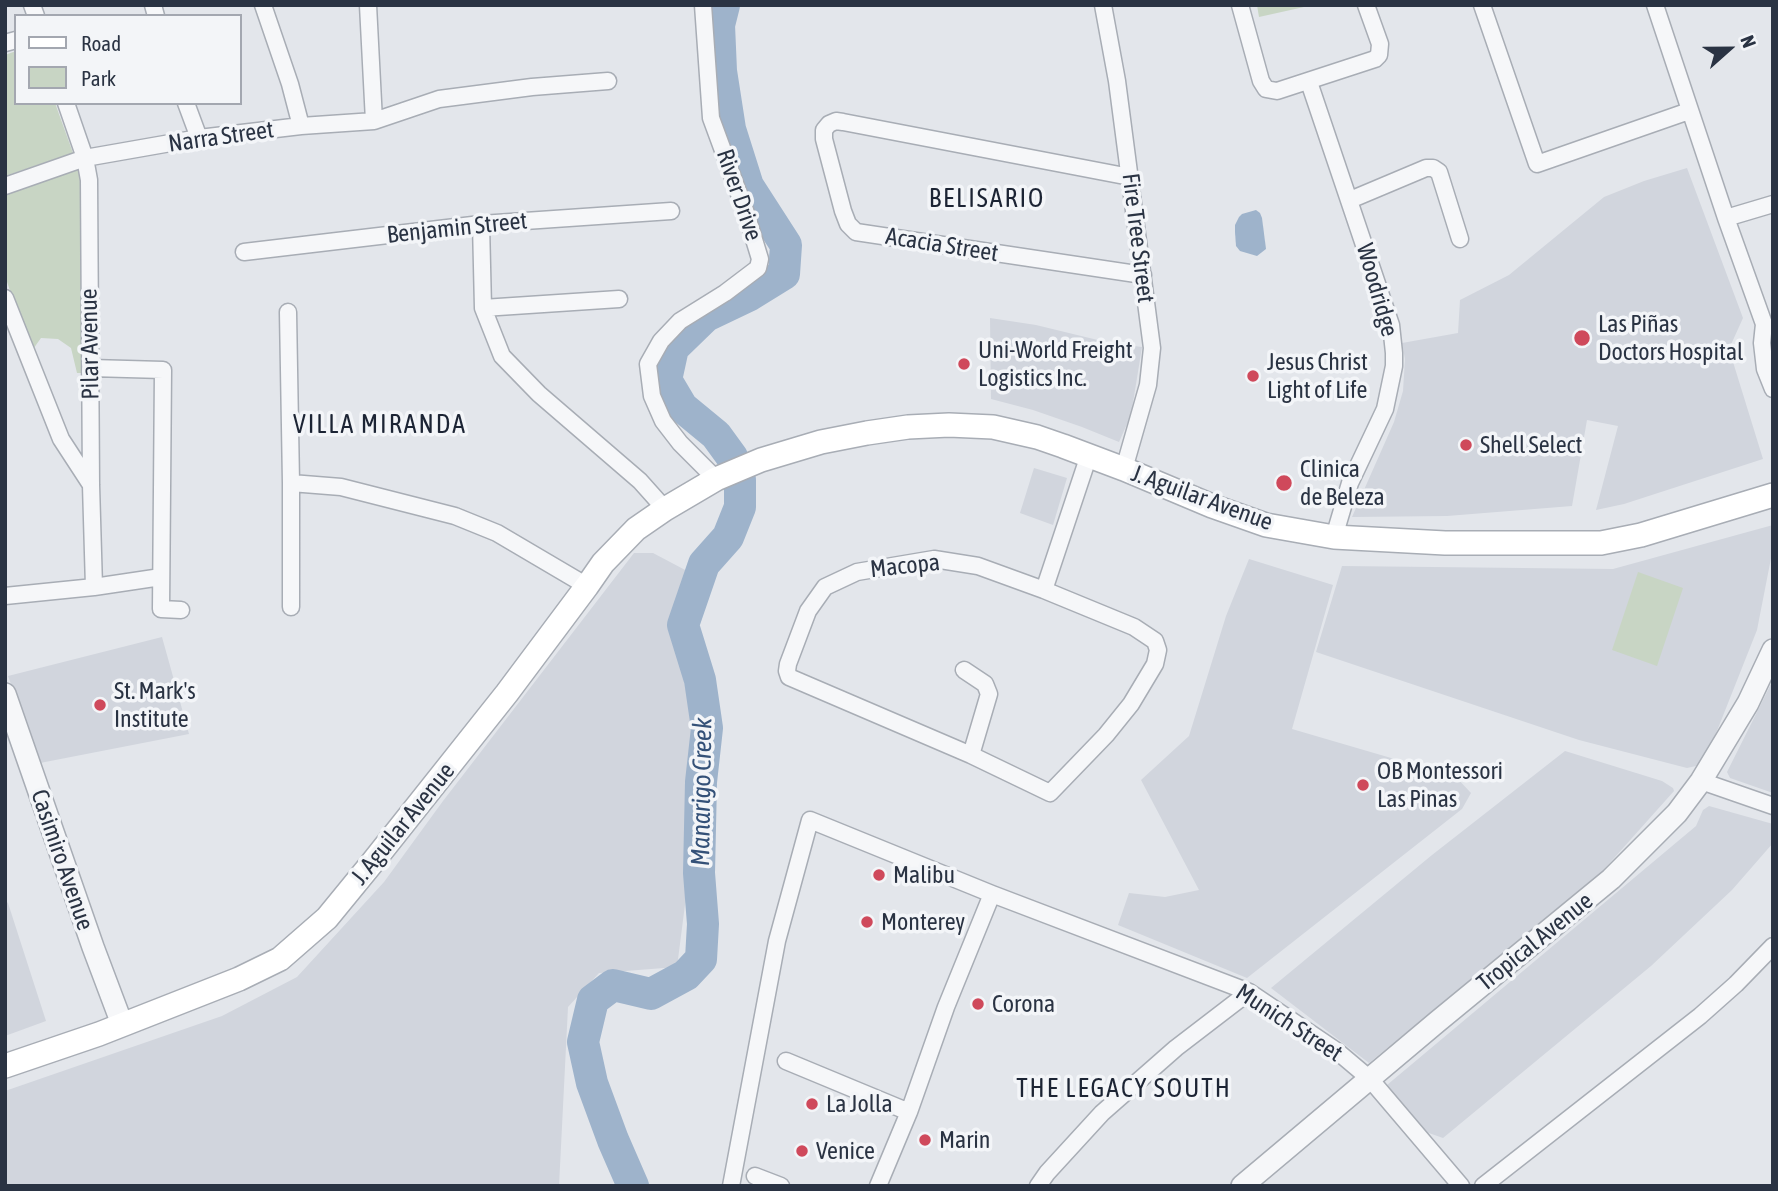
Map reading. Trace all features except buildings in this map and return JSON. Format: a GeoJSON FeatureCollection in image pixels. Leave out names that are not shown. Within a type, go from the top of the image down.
{"type":"FeatureCollection","features":[{"type":"Feature","properties":{"kind":"main road","name":"J. Aguilar Avenue"},"geometry":{"type":"LineString","coordinates":[[5,1066],[239,979],[280,959],[327,918],[507,693],[603,563],[636,529],[665,509],[719,477],[758,462],[821,442],[908,427],[993,427],[1037,437],[1088,455],[1266,525],[1334,537],[1445,542],[1601,543],[1641,535],[1773,495]]}},
{"type":"Feature","properties":{"kind":"street"},"geometry":{"type":"LineString","coordinates":[[263,5],[301,126]]}},
{"type":"Feature","properties":{"kind":"street"},"geometry":{"type":"LineString","coordinates":[[368,5],[374,121]]}},
{"type":"Feature","properties":{"kind":"street","name":"River Drive"},"geometry":{"type":"LineString","coordinates":[[703,5],[711,118],[760,259],[758,268],[725,293],[680,321],[661,341],[648,364],[652,396],[663,421],[680,443],[719,477]]}},
{"type":"Feature","properties":{"kind":"street","name":"Fire Tree Street"},"geometry":{"type":"LineString","coordinates":[[1103,5],[1117,81],[1152,348],[1148,385],[1124,469]]}},
{"type":"Feature","properties":{"kind":"street"},"geometry":{"type":"LineString","coordinates":[[1240,5],[1257,69],[1266,89],[1276,92],[1380,55],[1380,44],[1366,5]]}},
{"type":"Feature","properties":{"kind":"street"},"geometry":{"type":"LineString","coordinates":[[1482,5],[1537,164],[1689,111]]}},
{"type":"Feature","properties":{"kind":"street"},"geometry":{"type":"LineString","coordinates":[[1655,5],[1689,111],[1768,334],[1765,369],[1773,389]]}},
{"type":"Feature","properties":{"kind":"street","name":"Narra Street"},"geometry":{"type":"LineString","coordinates":[[5,186],[85,158],[198,138],[374,121],[439,99],[608,81]]}},
{"type":"Feature","properties":{"kind":"street","name":"Woodridge"},"geometry":{"type":"LineString","coordinates":[[1309,82],[1391,325],[1394,366],[1385,409],[1350,483],[1334,537]]}},
{"type":"Feature","properties":{"kind":"street","name":"Pilar Avenue"},"geometry":{"type":"LineString","coordinates":[[67,105],[85,158],[89,180],[94,587]]}},
{"type":"Feature","properties":{"kind":"street"},"geometry":{"type":"LineString","coordinates":[[187,105],[198,138]]}},
{"type":"Feature","properties":{"kind":"street","name":"Acacia Street"},"geometry":{"type":"LineString","coordinates":[[1130,177],[843,122],[836,121],[824,130],[843,211],[848,224],[856,232],[1143,275]]}},
{"type":"Feature","properties":{"kind":"street"},"geometry":{"type":"LineString","coordinates":[[1350,200],[1426,168],[1433,168],[1439,172],[1460,239]]}},
{"type":"Feature","properties":{"kind":"street"},"geometry":{"type":"LineString","coordinates":[[1726,218],[1773,204]]}},
{"type":"Feature","properties":{"kind":"street","name":"Benjamin Street"},"geometry":{"type":"LineString","coordinates":[[244,252],[481,224],[671,211]]}},
{"type":"Feature","properties":{"kind":"street"},"geometry":{"type":"LineString","coordinates":[[481,224],[483,308],[502,356],[539,394],[640,481],[665,509]]}},
{"type":"Feature","properties":{"kind":"street"},"geometry":{"type":"LineString","coordinates":[[5,298],[61,439],[91,485]]}},
{"type":"Feature","properties":{"kind":"street"},"geometry":{"type":"LineString","coordinates":[[483,308],[619,299]]}},
{"type":"Feature","properties":{"kind":"street"},"geometry":{"type":"LineString","coordinates":[[288,312],[291,607]]}},
{"type":"Feature","properties":{"kind":"street"},"geometry":{"type":"LineString","coordinates":[[91,368],[163,370],[161,609],[181,610]]}},
{"type":"Feature","properties":{"kind":"street"},"geometry":{"type":"LineString","coordinates":[[1044,590],[1088,455]]}},
{"type":"Feature","properties":{"kind":"street"},"geometry":{"type":"LineString","coordinates":[[291,484],[341,487],[455,516],[497,533],[587,586]]}},
{"type":"Feature","properties":{"kind":"street","name":"Macopa"},"geometry":{"type":"LineString","coordinates":[[934,559],[978,566],[1044,590],[1134,627],[1155,641],[1158,650],[1155,664],[1131,704],[1106,735],[1050,793],[971,755],[789,677],[787,671],[808,611],[817,597],[825,587],[857,572],[934,559]]}},
{"type":"Feature","properties":{"kind":"street"},"geometry":{"type":"LineString","coordinates":[[5,596],[94,587],[161,576]]}},
{"type":"Feature","properties":{"kind":"street","name":"Tropical Avenue"},"geometry":{"type":"LineString","coordinates":[[1242,1186],[1611,879],[1677,813],[1701,781],[1748,703],[1773,650]]}},
{"type":"Feature","properties":{"kind":"street"},"geometry":{"type":"LineString","coordinates":[[964,670],[985,684],[989,694],[971,755]]}},
{"type":"Feature","properties":{"kind":"street","name":"Casimiro Avenue"},"geometry":{"type":"LineString","coordinates":[[5,694],[122,1024]]}},
{"type":"Feature","properties":{"kind":"street"},"geometry":{"type":"LineString","coordinates":[[1701,781],[1773,806]]}},
{"type":"Feature","properties":{"kind":"street","name":"Munich Street"},"geometry":{"type":"LineString","coordinates":[[731,1186],[777,940],[810,820],[992,894],[1249,992],[1338,1052],[1370,1079],[1461,1186]]}},
{"type":"Feature","properties":{"kind":"street"},"geometry":{"type":"LineString","coordinates":[[878,1186],[992,894]]}},
{"type":"Feature","properties":{"kind":"street"},"geometry":{"type":"LineString","coordinates":[[1483,1186],[1700,1016],[1773,946]]}},
{"type":"Feature","properties":{"kind":"street"},"geometry":{"type":"LineString","coordinates":[[1038,1186],[1102,1113],[1176,1048],[1249,992]]}},
{"type":"Feature","properties":{"kind":"street"},"geometry":{"type":"LineString","coordinates":[[786,1061],[909,1112]]}},
{"type":"Feature","properties":{"kind":"street"},"geometry":{"type":"LineString","coordinates":[[755,1176],[781,1186]]}},
{"type":"Feature","properties":{"kind":"shaded area","name":"Las Piñas Doctors Hospital"},"geometry":{"type":"Polygon","coordinates":[[[1687,168],[1743,318],[1729,349],[1763,459],[1624,504],[1596,510],[1618,426],[1587,420],[1572,506],[1447,516],[1352,517],[1394,422],[1403,391],[1405,359],[1402,343],[1458,333],[1460,300],[1509,275],[1604,197],[1687,168]]]}},
{"type":"Feature","properties":{"kind":"shaded area"},"geometry":{"type":"Polygon","coordinates":[[[990,318],[1142,347],[1131,415],[1119,442],[1033,410],[991,399],[990,318]]]}},
{"type":"Feature","properties":{"kind":"shaded area"},"geometry":{"type":"Polygon","coordinates":[[[1034,468],[1067,478],[1053,525],[1020,513],[1034,468]]]}},
{"type":"Feature","properties":{"kind":"shaded area"},"geometry":{"type":"Polygon","coordinates":[[[1773,525],[1773,548],[1757,630],[1709,751],[1696,766],[1687,768],[1579,740],[1316,652],[1342,566],[1613,569],[1773,525]]]}},
{"type":"Feature","properties":{"kind":"shaded area"},"geometry":{"type":"Polygon","coordinates":[[[634,553],[653,553],[689,572],[672,620],[695,735],[697,811],[677,967],[599,973],[568,1007],[559,1186],[5,1186],[5,1091],[222,1016],[297,977],[384,882],[634,553]]]}},
{"type":"Feature","properties":{"kind":"shaded area"},"geometry":{"type":"Polygon","coordinates":[[[1249,559],[1333,585],[1292,729],[1456,777],[1471,793],[1462,809],[1247,978],[1118,925],[1129,893],[1165,897],[1199,890],[1141,780],[1189,736],[1226,616],[1249,559]]]}},
{"type":"Feature","properties":{"kind":"shaded area","name":"St. Mark's Institute"},"geometry":{"type":"Polygon","coordinates":[[[162,637],[189,734],[40,763],[8,676],[162,637]]]}},
{"type":"Feature","properties":{"kind":"shaded area"},"geometry":{"type":"Polygon","coordinates":[[[1773,680],[1773,793],[1730,778],[1727,772],[1773,680]]]}},
{"type":"Feature","properties":{"kind":"shaded area"},"geometry":{"type":"Polygon","coordinates":[[[1565,751],[1662,781],[1674,791],[1598,876],[1369,1063],[1271,988],[1432,855],[1565,751]]]}},
{"type":"Feature","properties":{"kind":"shaded area"},"geometry":{"type":"Polygon","coordinates":[[[1709,806],[1773,824],[1773,843],[1732,890],[1651,966],[1443,1138],[1426,1132],[1387,1085],[1696,826],[1703,810],[1709,806]]]}},
{"type":"Feature","properties":{"kind":"shaded area"},"geometry":{"type":"Polygon","coordinates":[[[5,900],[46,1021],[5,1036],[5,900]]]}},
{"type":"Feature","properties":{"kind":"green space"},"geometry":{"type":"Polygon","coordinates":[[[1257,5],[1313,5],[1259,17],[1257,5]]]}},
{"type":"Feature","properties":{"kind":"green space"},"geometry":{"type":"Polygon","coordinates":[[[14,52],[14,105],[56,105],[73,153],[5,176],[5,55],[14,52]]]}},
{"type":"Feature","properties":{"kind":"green space"},"geometry":{"type":"Polygon","coordinates":[[[81,167],[84,373],[77,373],[71,348],[58,339],[41,338],[31,352],[5,276],[5,193],[81,167]]]}},
{"type":"Feature","properties":{"kind":"green space"},"geometry":{"type":"Polygon","coordinates":[[[1638,572],[1683,588],[1657,666],[1612,650],[1638,572]]]}},
{"type":"Feature","properties":{"kind":"water"},"geometry":{"type":"Polygon","coordinates":[[[1256,210],[1262,218],[1266,249],[1257,256],[1240,251],[1236,246],[1235,232],[1239,217],[1256,210]]]}},
{"type":"Feature","properties":{"kind":"waterway","name":"Manarigo Creek"},"geometry":{"type":"LineString","coordinates":[[633,1186],[592,1083],[583,1042],[593,1000],[613,985],[651,994],[686,975],[701,959],[701,782],[707,728],[700,680],[683,625],[704,564],[728,537],[740,507],[740,480],[732,457],[716,435],[682,407],[666,380],[673,348],[706,316],[750,295],[784,274],[786,245],[748,186],[730,129],[721,71],[719,25],[724,5]]}},
{"type":"Feature","properties":{"kind":"place","name":"Las Piñas Doctors Hospital"},"geometry":{"type":"Point","coordinates":[1582,338]}},
{"type":"Feature","properties":{"kind":"place","name":"Uni-World Freight Logistics Inc."},"geometry":{"type":"Point","coordinates":[964,364]}},
{"type":"Feature","properties":{"kind":"place","name":"Jesus Christ Light of Life"},"geometry":{"type":"Point","coordinates":[1253,376]}},
{"type":"Feature","properties":{"kind":"place","name":"Shell Select"},"geometry":{"type":"Point","coordinates":[1466,445]}},
{"type":"Feature","properties":{"kind":"place","name":"Clinica de Beleza"},"geometry":{"type":"Point","coordinates":[1284,483]}},
{"type":"Feature","properties":{"kind":"place","name":"St. Mark's Institute"},"geometry":{"type":"Point","coordinates":[100,705]}},
{"type":"Feature","properties":{"kind":"place","name":"OB Montessori Las Pinas"},"geometry":{"type":"Point","coordinates":[1363,785]}},
{"type":"Feature","properties":{"kind":"place","name":"Malibu"},"geometry":{"type":"Point","coordinates":[879,875]}},
{"type":"Feature","properties":{"kind":"place","name":"Monterey"},"geometry":{"type":"Point","coordinates":[867,922]}},
{"type":"Feature","properties":{"kind":"place","name":"Corona"},"geometry":{"type":"Point","coordinates":[978,1004]}},
{"type":"Feature","properties":{"kind":"place","name":"La Jolla"},"geometry":{"type":"Point","coordinates":[812,1104]}},
{"type":"Feature","properties":{"kind":"place","name":"Marin"},"geometry":{"type":"Point","coordinates":[925,1140]}},
{"type":"Feature","properties":{"kind":"place","name":"Venice"},"geometry":{"type":"Point","coordinates":[802,1151]}},
{"type":"Feature","properties":{"kind":"district","name":"BELISARIO"},"geometry":{"type":"Point","coordinates":[987,199]}},
{"type":"Feature","properties":{"kind":"district","name":"VILLA MIRANDA"},"geometry":{"type":"Point","coordinates":[380,425]}},
{"type":"Feature","properties":{"kind":"district","name":"THE LEGACY SOUTH"},"geometry":{"type":"Point","coordinates":[1124,1089]}}]}
